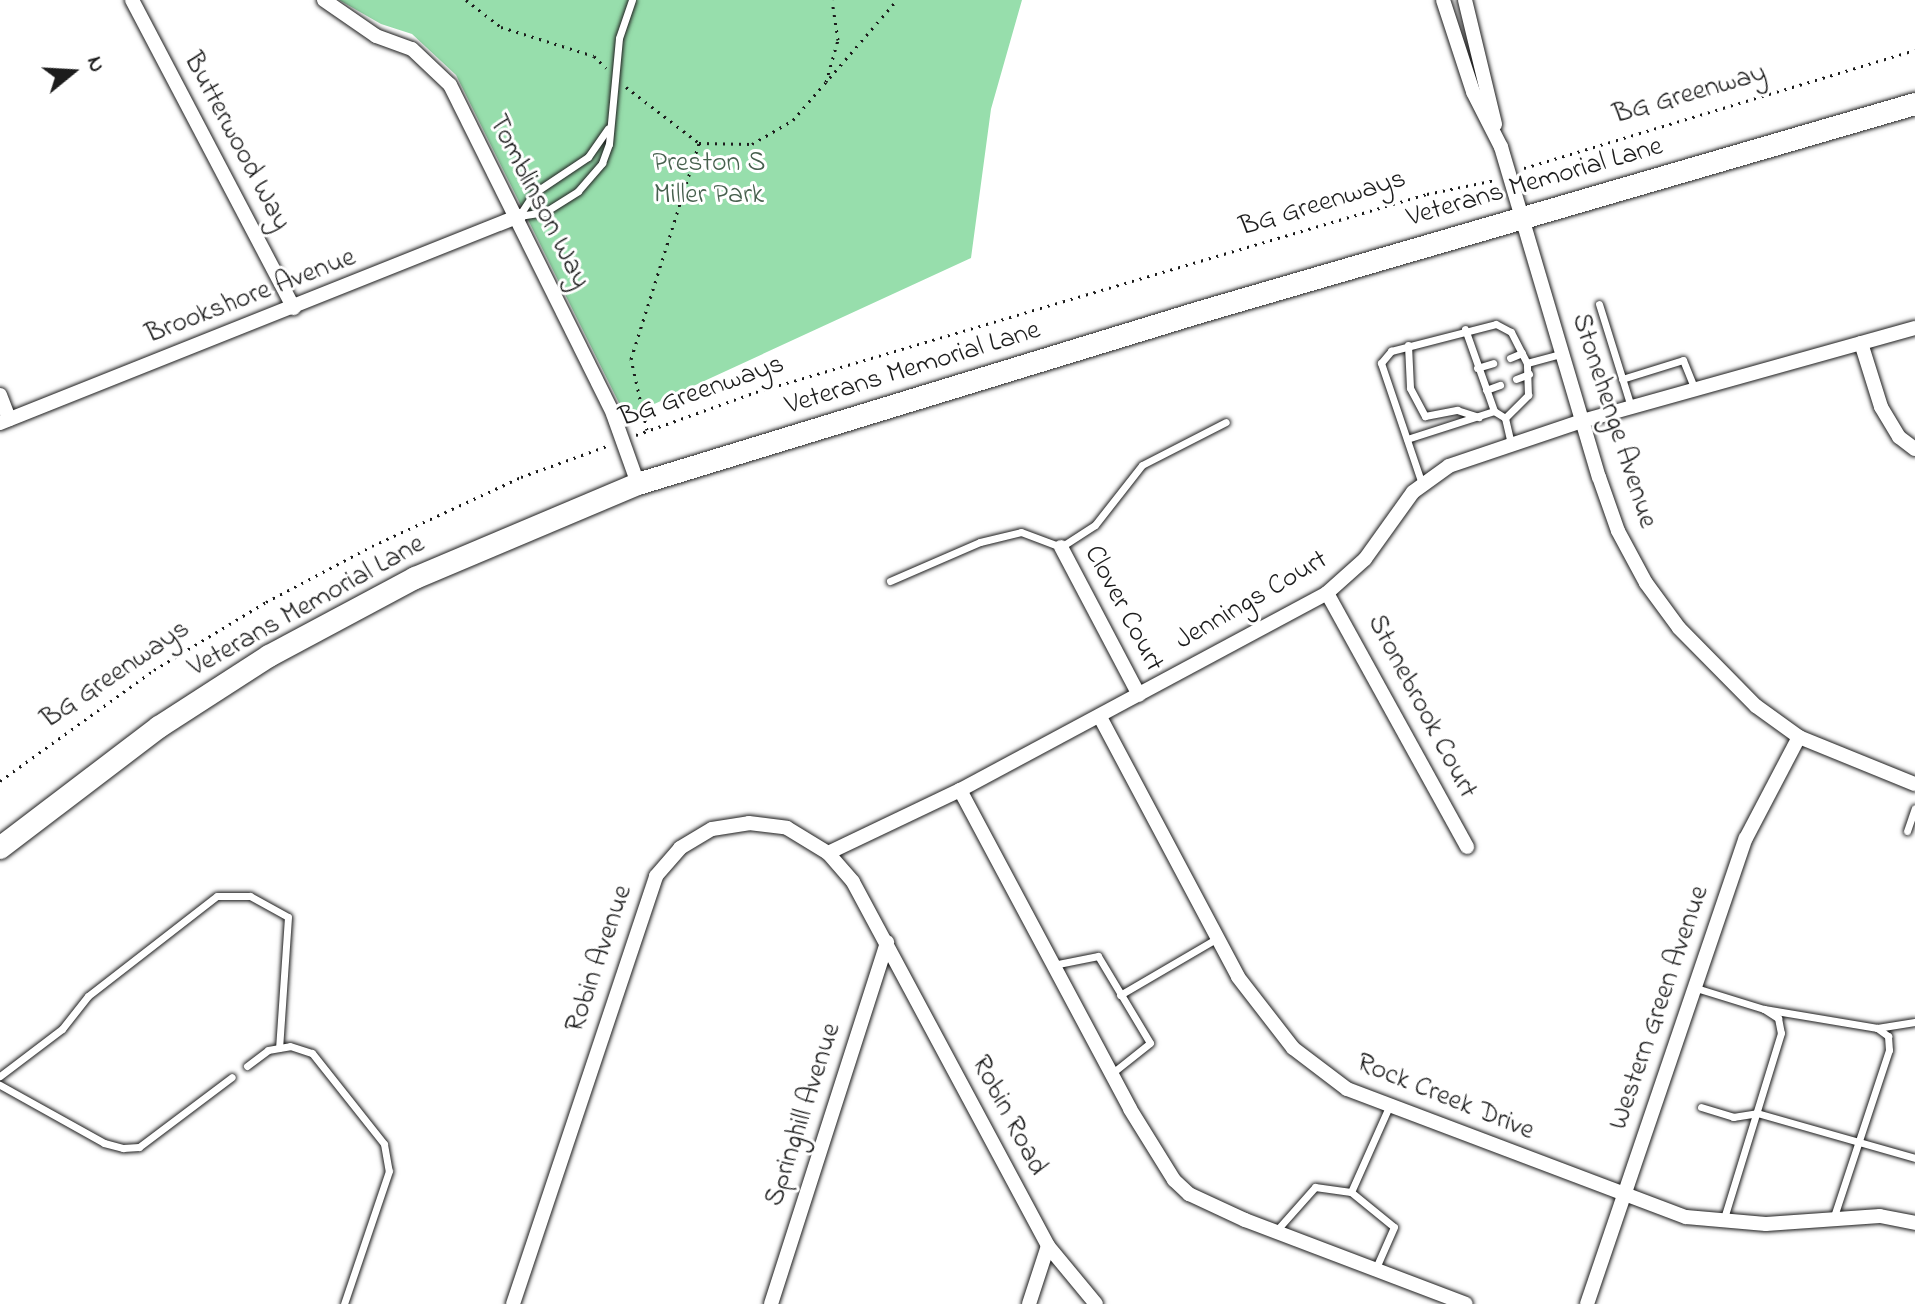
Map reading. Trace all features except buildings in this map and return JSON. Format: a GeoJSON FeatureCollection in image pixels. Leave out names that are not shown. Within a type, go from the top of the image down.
{"type":"FeatureCollection","features":[{"type":"Feature","properties":{"kind":"main road","name":"Veterans Memorial Lane"},"geometry":{"type":"LineString","coordinates":[[0,848],[159,727],[269,656],[415,578],[638,484],[1522,218],[1915,104]]}},
{"type":"Feature","properties":{"kind":"street","name":"Butterwood Way"},"geometry":{"type":"LineString","coordinates":[[132,0],[294,308]]}},
{"type":"Feature","properties":{"kind":"street","name":"Tomblinson Way"},"geometry":{"type":"LineString","coordinates":[[324,0],[376,36],[412,49],[436,67],[519,216],[624,439],[638,484]]}},
{"type":"Feature","properties":{"kind":"street"},"geometry":{"type":"LineString","coordinates":[[1443,0],[1473,92],[1501,147]]}},
{"type":"Feature","properties":{"kind":"street"},"geometry":{"type":"LineString","coordinates":[[1465,0],[1501,147]]}},
{"type":"Feature","properties":{"kind":"street","name":"Stonehenge Avenue"},"geometry":{"type":"LineString","coordinates":[[1501,147],[1618,531],[1646,583],[1716,669],[1799,737],[1915,784]]}},
{"type":"Feature","properties":{"kind":"street","name":"Brookshore Avenue"},"geometry":{"type":"LineString","coordinates":[[5,421],[519,216]]}},
{"type":"Feature","properties":{"kind":"street","name":"Jennings Court"},"geometry":{"type":"LineString","coordinates":[[828,853],[960,790],[1327,593],[1365,559],[1422,484],[1449,466],[1582,421],[1915,328]]}},
{"type":"Feature","properties":{"kind":"street"},"geometry":{"type":"LineString","coordinates":[[1861,343],[1881,407],[1899,437],[1915,449]]}},
{"type":"Feature","properties":{"kind":"street"},"geometry":{"type":"LineString","coordinates":[[0,395],[5,421]]}},
{"type":"Feature","properties":{"kind":"street","name":"Clover Court"},"geometry":{"type":"LineString","coordinates":[[1061,547],[1139,695]]}},
{"type":"Feature","properties":{"kind":"street","name":"Stonebrook Court"},"geometry":{"type":"LineString","coordinates":[[1327,593],[1467,847]]}},
{"type":"Feature","properties":{"kind":"street","name":"Rock Creek Drive"},"geometry":{"type":"LineString","coordinates":[[1100,717],[1216,939],[1263,1014],[1293,1048],[1347,1089],[1388,1109],[1623,1196],[1723,1223],[1834,1216],[1915,1223]]}},
{"type":"Feature","properties":{"kind":"street","name":"Western Green Avenue"},"geometry":{"type":"LineString","coordinates":[[1587,1304],[1754,818],[1799,737]]}},
{"type":"Feature","properties":{"kind":"street"},"geometry":{"type":"LineString","coordinates":[[960,790],[1111,1074],[1174,1180],[1189,1194],[1274,1232],[1466,1304]]}},
{"type":"Feature","properties":{"kind":"street","name":"Robin Avenue"},"geometry":{"type":"LineString","coordinates":[[513,1304],[656,876],[680,848],[702,835],[749,823],[787,828],[828,853],[853,882],[887,942]]}},
{"type":"Feature","properties":{"kind":"street","name":"Robin Road"},"geometry":{"type":"LineString","coordinates":[[887,942],[1048,1246],[1096,1304]]}},
{"type":"Feature","properties":{"kind":"street","name":"Springhill Avenue"},"geometry":{"type":"LineString","coordinates":[[771,1304],[887,942]]}},
{"type":"Feature","properties":{"kind":"street"},"geometry":{"type":"LineString","coordinates":[[1029,1304],[1048,1246]]}},
{"type":"Feature","properties":{"kind":"lane"},"geometry":{"type":"LineString","coordinates":[[519,216],[545,212],[591,180],[609,144],[608,128],[619,38],[632,0]]}},
{"type":"Feature","properties":{"kind":"lane"},"geometry":{"type":"LineString","coordinates":[[519,216],[534,193],[588,157],[608,128]]}},
{"type":"Feature","properties":{"kind":"lane"},"geometry":{"type":"LineString","coordinates":[[1599,304],[1631,407]]}},
{"type":"Feature","properties":{"kind":"lane"},"geometry":{"type":"LineString","coordinates":[[1422,484],[1381,363],[1391,351],[1465,329],[1496,324],[1511,332],[1527,363],[1528,395],[1505,418]]}},
{"type":"Feature","properties":{"kind":"lane"},"geometry":{"type":"LineString","coordinates":[[1465,329],[1494,411],[1505,418],[1511,443]]}},
{"type":"Feature","properties":{"kind":"lane"},"geometry":{"type":"LineString","coordinates":[[1408,345],[1410,388],[1425,416],[1457,410],[1479,417]]}},
{"type":"Feature","properties":{"kind":"lane"},"geometry":{"type":"LineString","coordinates":[[1510,358],[1522,353]]}},
{"type":"Feature","properties":{"kind":"lane"},"geometry":{"type":"LineString","coordinates":[[1527,363],[1563,354]]}},
{"type":"Feature","properties":{"kind":"lane"},"geometry":{"type":"LineString","coordinates":[[1622,379],[1683,360],[1695,389]]}},
{"type":"Feature","properties":{"kind":"lane"},"geometry":{"type":"LineString","coordinates":[[1477,368],[1493,363]]}},
{"type":"Feature","properties":{"kind":"lane"},"geometry":{"type":"LineString","coordinates":[[1516,379],[1529,374]]}},
{"type":"Feature","properties":{"kind":"lane"},"geometry":{"type":"LineString","coordinates":[[1486,390],[1500,385]]}},
{"type":"Feature","properties":{"kind":"lane"},"geometry":{"type":"LineString","coordinates":[[1407,439],[1494,411]]}},
{"type":"Feature","properties":{"kind":"lane"},"geometry":{"type":"LineString","coordinates":[[890,581],[980,542],[1021,532],[1061,547],[1095,525],[1142,465],[1226,422]]}},
{"type":"Feature","properties":{"kind":"lane"},"geometry":{"type":"LineString","coordinates":[[1907,831],[1915,808]]}},
{"type":"Feature","properties":{"kind":"lane"},"geometry":{"type":"LineString","coordinates":[[0,1076],[62,1029],[88,996],[217,896],[250,896],[288,917],[279,1048]]}},
{"type":"Feature","properties":{"kind":"lane"},"geometry":{"type":"LineString","coordinates":[[1120,995],[1216,939]]}},
{"type":"Feature","properties":{"kind":"lane"},"geometry":{"type":"LineString","coordinates":[[1053,965],[1098,956],[1150,1043],[1111,1074]]}},
{"type":"Feature","properties":{"kind":"lane"},"geometry":{"type":"LineString","coordinates":[[1695,987],[1764,1009],[1877,1028],[1915,1022]]}},
{"type":"Feature","properties":{"kind":"lane"},"geometry":{"type":"LineString","coordinates":[[1723,1223],[1781,1033],[1778,1018],[1764,1009]]}},
{"type":"Feature","properties":{"kind":"lane"},"geometry":{"type":"LineString","coordinates":[[1834,1216],[1889,1050],[1888,1036],[1877,1028]]}},
{"type":"Feature","properties":{"kind":"lane"},"geometry":{"type":"LineString","coordinates":[[247,1066],[279,1048],[312,1053],[384,1144],[389,1158],[344,1304]]}},
{"type":"Feature","properties":{"kind":"lane"},"geometry":{"type":"LineString","coordinates":[[0,1085],[104,1143],[123,1148],[139,1147],[232,1077]]}},
{"type":"Feature","properties":{"kind":"lane"},"geometry":{"type":"LineString","coordinates":[[1701,1107],[1733,1117],[1757,1113],[1858,1138],[1915,1158]]}},
{"type":"Feature","properties":{"kind":"lane"},"geometry":{"type":"LineString","coordinates":[[1351,1192],[1388,1109]]}},
{"type":"Feature","properties":{"kind":"lane"},"geometry":{"type":"LineString","coordinates":[[1274,1232],[1315,1187],[1351,1192],[1394,1227],[1375,1270]]}},
{"type":"Feature","properties":{"kind":"path"},"geometry":{"type":"LineString","coordinates":[[466,0],[501,27],[594,56],[699,143],[752,144],[793,120],[897,0]]}},
{"type":"Feature","properties":{"kind":"path"},"geometry":{"type":"LineString","coordinates":[[823,86],[838,40],[832,0]]}},
{"type":"Feature","properties":{"kind":"path","name":"BG Greenway"},"geometry":{"type":"LineString","coordinates":[[1479,185],[1563,153],[1915,50]]}},
{"type":"Feature","properties":{"kind":"path"},"geometry":{"type":"LineString","coordinates":[[647,431],[631,359],[699,143]]}},
{"type":"Feature","properties":{"kind":"path","name":"BG Greenways"},"geometry":{"type":"LineString","coordinates":[[0,781],[154,670],[266,602],[521,477],[756,392],[1427,194],[1479,185]]}},
{"type":"Feature","properties":{"kind":"green space","name":"Preston S Miller Park"},"geometry":{"type":"Polygon","coordinates":[[[339,0],[1022,0],[991,109],[971,258],[626,417],[456,75],[412,34],[381,24],[339,0]]]}}]}
